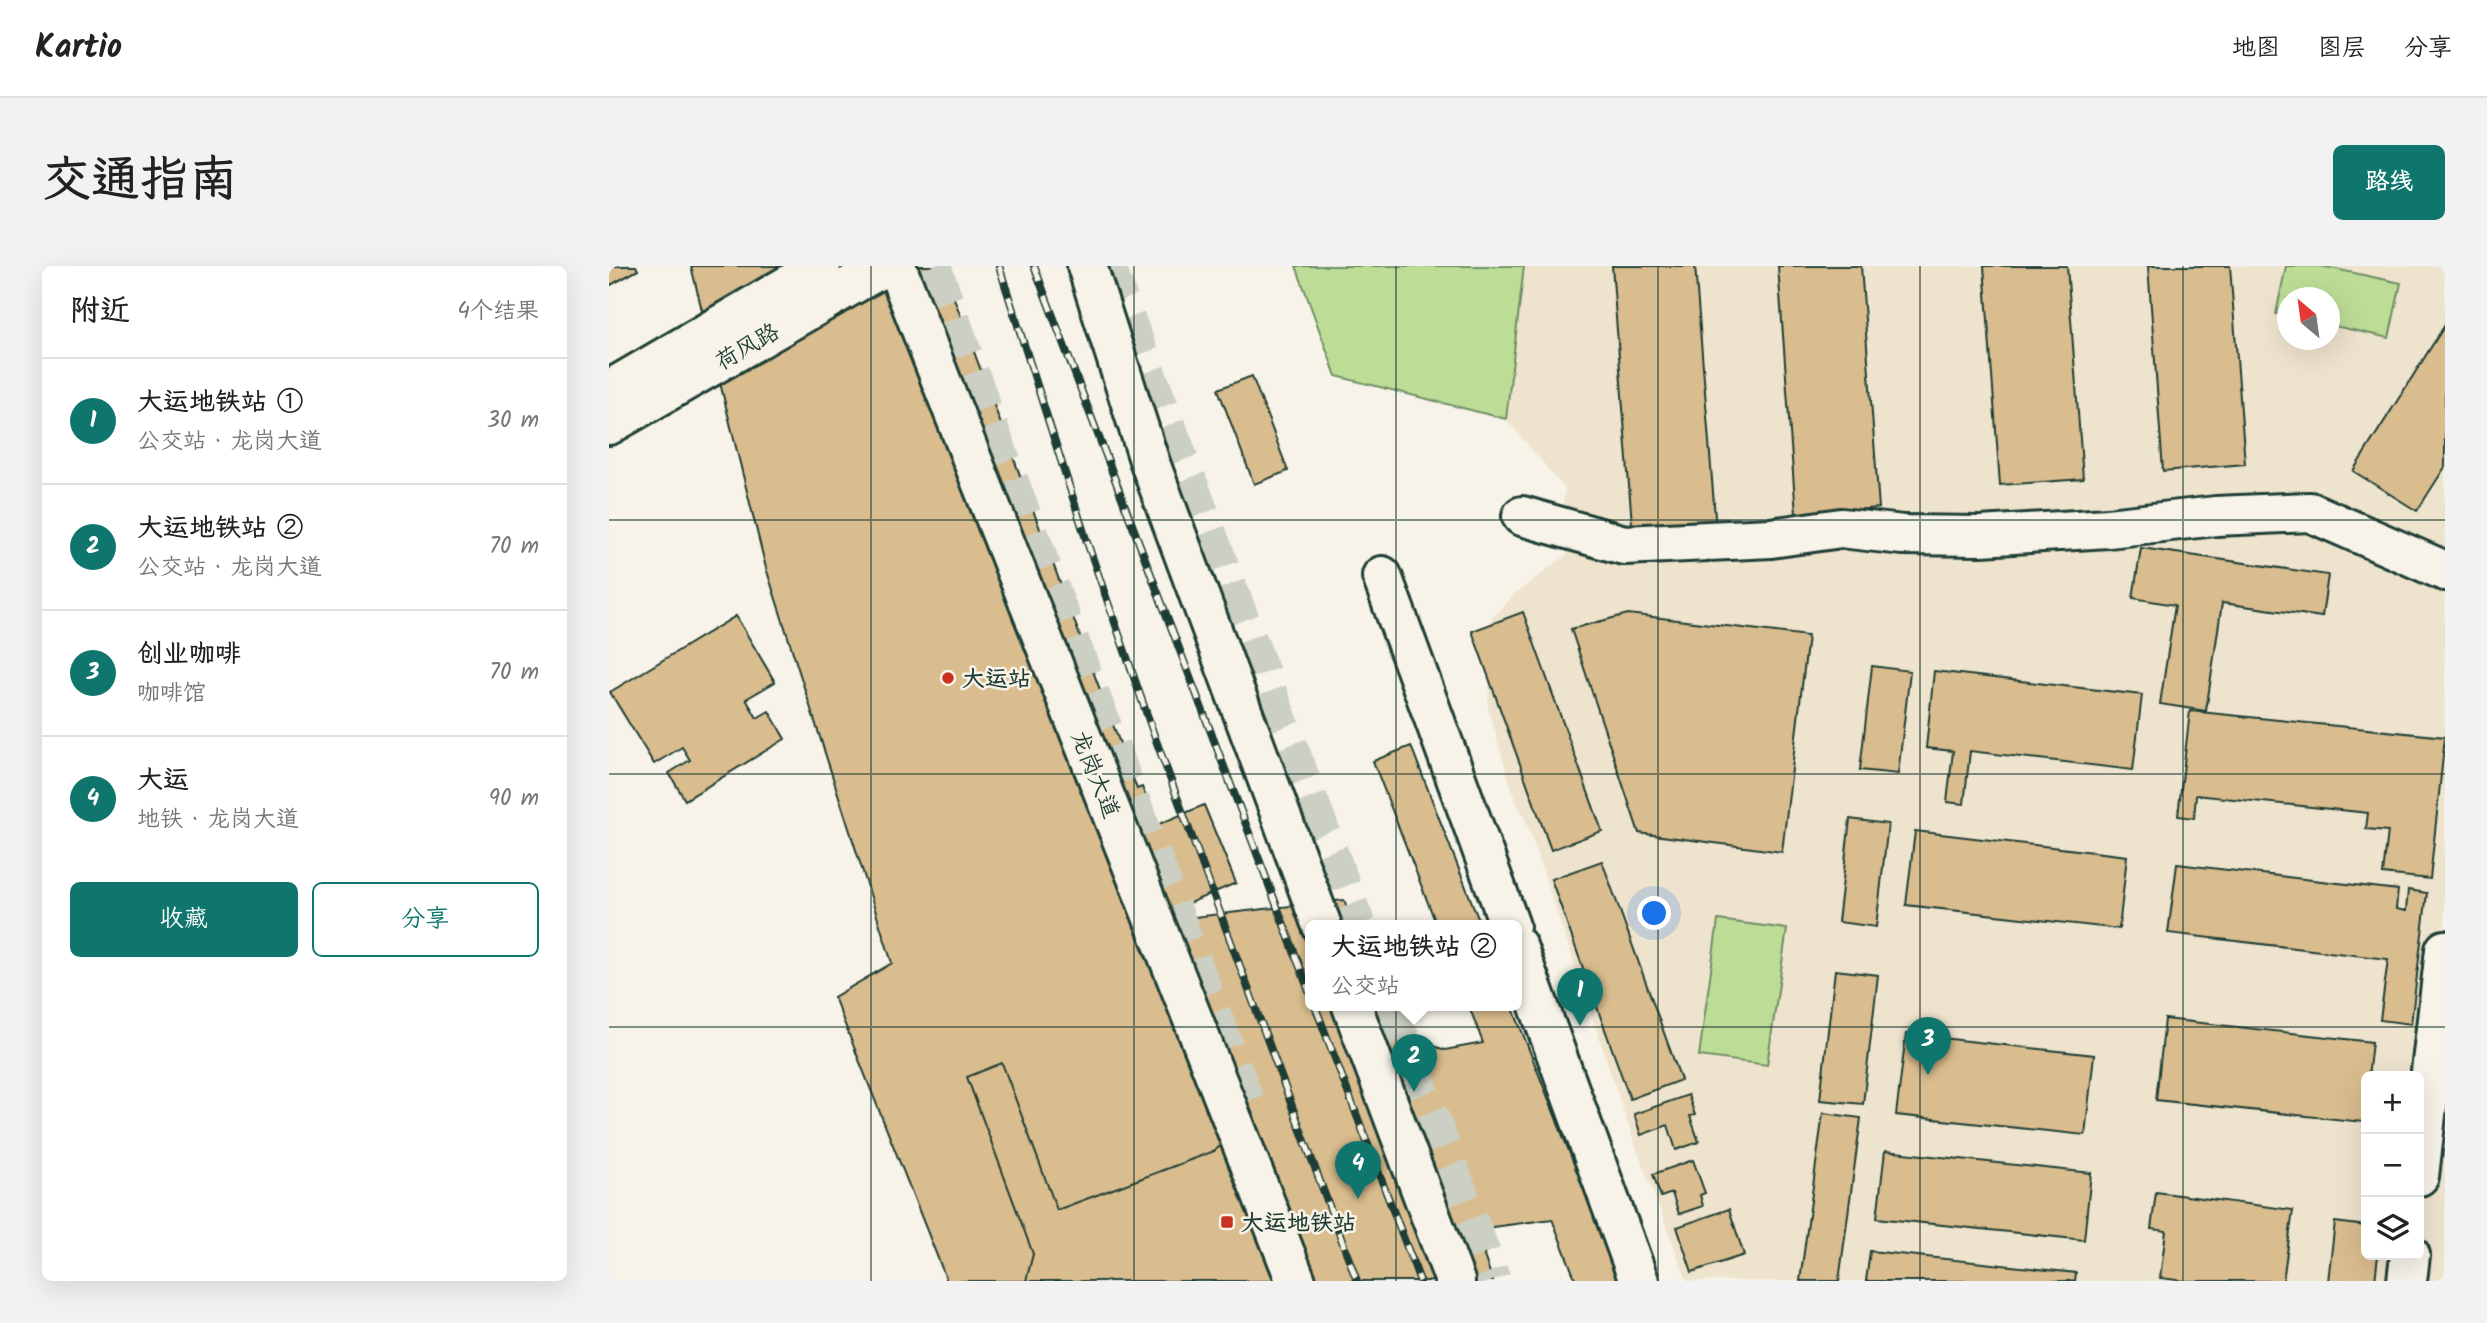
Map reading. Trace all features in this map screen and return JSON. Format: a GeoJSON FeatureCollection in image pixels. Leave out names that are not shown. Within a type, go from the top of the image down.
{"type":"FeatureCollection","features":[{"type":"Feature","properties":{"kind":"main road","name":"荷风路"},"geometry":{"type":"LineString","coordinates":[[609,425],[776,311],[821,266]]}},
{"type":"Feature","properties":{"kind":"main road","name":"荷风路"},"geometry":{"type":"LineString","coordinates":[[609,390],[776,311],[885,266]]}},
{"type":"Feature","properties":{"kind":"main road","name":"龙岗大道"},"geometry":{"type":"LineString","coordinates":[[896,266],[1296,1281]]}},
{"type":"Feature","properties":{"kind":"main road"},"geometry":{"type":"LineString","coordinates":[[1087,266],[1150,463],[1320,920]]}},
{"type":"Feature","properties":{"kind":"main road"},"geometry":{"type":"LineString","coordinates":[[1522,516],[1624,545],[1771,538],[1841,528],[1903,535],[1981,536],[2108,528],[2216,516],[2310,512],[2445,571]]}},
{"type":"Feature","properties":{"kind":"main road"},"geometry":{"type":"LineString","coordinates":[[1382,576],[1508,920]]}},
{"type":"Feature","properties":{"kind":"main road"},"geometry":{"type":"LineString","coordinates":[[2424,1134],[2445,950]]}},
{"type":"Feature","properties":{"kind":"main road"},"geometry":{"type":"LineString","coordinates":[[1522,960],[1640,1281]]}},
{"type":"Feature","properties":{"kind":"main road"},"geometry":{"type":"LineString","coordinates":[[1354,1011],[1455,1281]]}},
{"type":"Feature","properties":{"kind":"main road"},"geometry":{"type":"LineString","coordinates":[[2407,1281],[2409,1260]]}},
{"type":"Feature","properties":{"kind":"shaded area"},"geometry":{"type":"Polygon","coordinates":[[[1524,266],[2445,266],[2445,1281],[1687,1281],[1632,1136],[1527,824],[1513,794],[1488,707],[1491,619],[1516,593],[1568,554],[1562,515],[1565,489],[1506,419],[1524,266]]]}},
{"type":"Feature","properties":{"kind":"green space"},"geometry":{"type":"Polygon","coordinates":[[[1296,266],[1524,266],[1506,419],[1336,376],[1296,266]]]}},
{"type":"Feature","properties":{"kind":"green space"},"geometry":{"type":"Polygon","coordinates":[[[2286,266],[2321,266],[2401,283],[2389,338],[2340,327],[2340,287],[2282,287],[2286,266]]]}},
{"type":"Feature","properties":{"kind":"green space"},"geometry":{"type":"Polygon","coordinates":[[[1718,920],[1787,929],[1767,1065],[1699,1056],[1718,920]]]}},
{"type":"Feature","properties":{"kind":"building"},"geometry":{"type":"Polygon","coordinates":[[[609,266],[636,266],[638,270],[609,286],[609,266]]]}},
{"type":"Feature","properties":{"kind":"building","name":"大运站"},"geometry":{"type":"Polygon","coordinates":[[[691,266],[942,266],[1137,789],[1142,787],[1157,825],[1204,805],[1236,883],[1187,904],[1336,1281],[947,1281],[834,997],[892,963],[766,568],[691,266]]]}},
{"type":"Feature","properties":{"kind":"building"},"geometry":{"type":"Polygon","coordinates":[[[1612,266],[1695,266],[1716,530],[1633,537],[1612,266]]]}},
{"type":"Feature","properties":{"kind":"building"},"geometry":{"type":"Polygon","coordinates":[[[1778,266],[1861,266],[1879,508],[1796,515],[1778,266]]]}},
{"type":"Feature","properties":{"kind":"building"},"geometry":{"type":"Polygon","coordinates":[[[1984,266],[2067,266],[2083,479],[2000,485],[1984,266]]]}},
{"type":"Feature","properties":{"kind":"building"},"geometry":{"type":"Polygon","coordinates":[[[2148,266],[2230,266],[2245,464],[2163,471],[2148,266]]]}},
{"type":"Feature","properties":{"kind":"building"},"geometry":{"type":"Polygon","coordinates":[[[2445,325],[2445,467],[2417,511],[2353,471],[2445,325]]]}},
{"type":"Feature","properties":{"kind":"building"},"geometry":{"type":"Polygon","coordinates":[[[1252,376],[1288,471],[1254,484],[1218,389],[1252,376]]]}},
{"type":"Feature","properties":{"kind":"building"},"geometry":{"type":"Polygon","coordinates":[[[2141,548],[2328,575],[2322,617],[2222,603],[2206,711],[2160,704],[2175,605],[2133,598],[2141,548]]]}},
{"type":"Feature","properties":{"kind":"building"},"geometry":{"type":"Polygon","coordinates":[[[1523,612],[1602,831],[1551,850],[1472,631],[1523,612]]]}},
{"type":"Feature","properties":{"kind":"building"},"geometry":{"type":"Polygon","coordinates":[[[1628,614],[1808,636],[1782,852],[1639,833],[1571,629],[1628,614]]]}},
{"type":"Feature","properties":{"kind":"building"},"geometry":{"type":"Polygon","coordinates":[[[736,616],[775,682],[746,699],[757,718],[769,711],[785,739],[685,800],[669,773],[690,760],[682,747],[654,764],[610,692],[736,616]]]}},
{"type":"Feature","properties":{"kind":"building"},"geometry":{"type":"Polygon","coordinates":[[[1872,666],[1910,671],[1898,774],[1860,770],[1872,666]]]}},
{"type":"Feature","properties":{"kind":"building"},"geometry":{"type":"Polygon","coordinates":[[[1934,671],[2142,695],[2133,770],[1970,751],[1964,804],[1947,802],[1953,751],[1926,748],[1934,671]]]}},
{"type":"Feature","properties":{"kind":"building"},"geometry":{"type":"Polygon","coordinates":[[[2190,711],[2445,737],[2430,879],[2383,874],[2388,831],[2366,829],[2368,813],[2196,795],[2194,818],[2178,816],[2190,711]]]}},
{"type":"Feature","properties":{"kind":"building"},"geometry":{"type":"Polygon","coordinates":[[[1411,746],[1479,920],[1435,920],[1373,761],[1411,746]]]}},
{"type":"Feature","properties":{"kind":"building"},"geometry":{"type":"Polygon","coordinates":[[[1850,819],[1888,824],[1876,927],[1838,922],[1850,819]]]}},
{"type":"Feature","properties":{"kind":"building"},"geometry":{"type":"Polygon","coordinates":[[[1915,831],[2127,856],[2119,929],[1906,905],[1915,831]]]}},
{"type":"Feature","properties":{"kind":"building"},"geometry":{"type":"Polygon","coordinates":[[[1602,861],[1681,1080],[1630,1099],[1551,879],[1602,861]]]}},
{"type":"Feature","properties":{"kind":"building"},"geometry":{"type":"Polygon","coordinates":[[[2177,864],[2398,890],[2396,909],[2406,911],[2408,890],[2427,893],[2411,1024],[2380,1020],[2388,959],[2168,933],[2177,864]]]}},
{"type":"Feature","properties":{"kind":"building"},"geometry":{"type":"Polygon","coordinates":[[[1344,900],[1352,920],[1305,920],[1305,1011],[1388,1011],[1392,1020],[1411,1038],[1445,1050],[1483,1043],[1471,1011],[1514,1011],[1620,1281],[1576,1281],[1552,1219],[1493,1227],[1484,1256],[1493,1281],[1026,1281],[1033,1254],[967,1077],[1002,1063],[1057,1210],[1214,1151],[1226,1141],[1167,920],[1344,900]]]}},
{"type":"Feature","properties":{"kind":"building"},"geometry":{"type":"Polygon","coordinates":[[[1835,970],[1878,975],[1863,1104],[1820,1100],[1835,970]]]}},
{"type":"Feature","properties":{"kind":"building"},"geometry":{"type":"Polygon","coordinates":[[[2165,1019],[2372,1042],[2369,1071],[2361,1071],[2361,1122],[2156,1100],[2165,1019]]]}},
{"type":"Feature","properties":{"kind":"building"},"geometry":{"type":"Polygon","coordinates":[[[1906,1034],[2094,1055],[2085,1135],[1896,1115],[1906,1034]]]}},
{"type":"Feature","properties":{"kind":"building"},"geometry":{"type":"Polygon","coordinates":[[[1688,1095],[1695,1115],[1690,1116],[1699,1142],[1676,1150],[1668,1125],[1641,1135],[1634,1114],[1688,1095]]]}},
{"type":"Feature","properties":{"kind":"building"},"geometry":{"type":"Polygon","coordinates":[[[1823,1113],[1861,1118],[1839,1281],[1800,1281],[1823,1113]]]}},
{"type":"Feature","properties":{"kind":"building"},"geometry":{"type":"Polygon","coordinates":[[[1885,1151],[2091,1173],[2084,1240],[1877,1218],[1885,1151]]]}},
{"type":"Feature","properties":{"kind":"building"},"geometry":{"type":"Polygon","coordinates":[[[1693,1160],[1705,1193],[1700,1195],[1703,1206],[1679,1214],[1672,1193],[1661,1197],[1653,1174],[1693,1160]]]}},
{"type":"Feature","properties":{"kind":"building"},"geometry":{"type":"Polygon","coordinates":[[[2156,1192],[2293,1210],[2283,1281],[2185,1281],[2160,1278],[2166,1231],[2151,1229],[2156,1192]]]}},
{"type":"Feature","properties":{"kind":"building"},"geometry":{"type":"Polygon","coordinates":[[[1729,1209],[1744,1255],[1692,1272],[1677,1227],[1729,1209]]]}},
{"type":"Feature","properties":{"kind":"building"},"geometry":{"type":"Polygon","coordinates":[[[2335,1222],[2361,1225],[2361,1260],[2377,1260],[2375,1281],[2328,1281],[2335,1222]]]}},
{"type":"Feature","properties":{"kind":"building"},"geometry":{"type":"Polygon","coordinates":[[[1870,1251],[2076,1273],[2075,1281],[1866,1281],[1870,1251]]]}},
{"type":"Feature","properties":{"kind":"tunnel"},"geometry":{"type":"LineString","coordinates":[[932,266],[995,443],[1252,1119]]}},
{"type":"Feature","properties":{"kind":"tunnel"},"geometry":{"type":"LineString","coordinates":[[1106,266],[1355,920]]}},
{"type":"Feature","properties":{"kind":"tunnel"},"geometry":{"type":"LineString","coordinates":[[1390,1011],[1492,1281]]}},
{"type":"Feature","properties":{"kind":"railway"},"geometry":{"type":"LineString","coordinates":[[999,266],[1087,542],[1154,735],[1357,1281]]}},
{"type":"Feature","properties":{"kind":"railway"},"geometry":{"type":"LineString","coordinates":[[1034,266],[1305,980]]}},
{"type":"Feature","properties":{"kind":"railway"},"geometry":{"type":"LineString","coordinates":[[1317,1011],[1420,1281]]}},
{"type":"Feature","properties":{"kind":"place","name":"大运站"},"geometry":{"type":"Point","coordinates":[948,678]}},
{"type":"Feature","properties":{"kind":"place","name":"大运地铁站 ①"},"geometry":{"type":"Point","coordinates":[1580,1026]}},
{"type":"Feature","properties":{"kind":"place","name":"创业咖啡"},"geometry":{"type":"Point","coordinates":[1928,1075]}},
{"type":"Feature","properties":{"kind":"place","name":"大运地铁站 ②"},"geometry":{"type":"Point","coordinates":[1414,1092]}},
{"type":"Feature","properties":{"kind":"place","name":"大运"},"geometry":{"type":"Point","coordinates":[1358,1199]}},
{"type":"Feature","properties":{"kind":"place","name":"大运地铁站"},"geometry":{"type":"Point","coordinates":[1227,1222]}}]}
